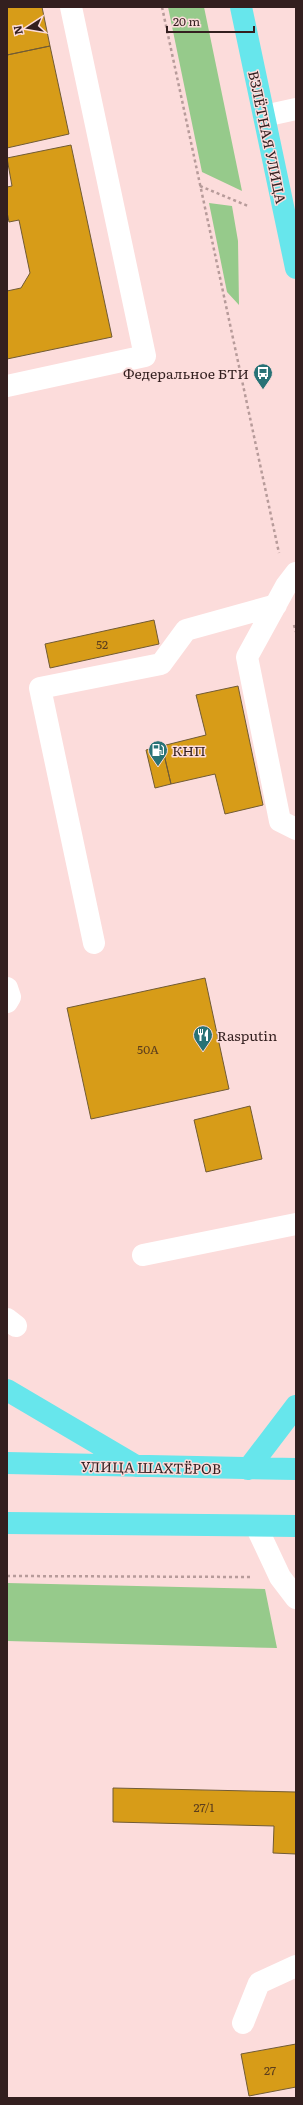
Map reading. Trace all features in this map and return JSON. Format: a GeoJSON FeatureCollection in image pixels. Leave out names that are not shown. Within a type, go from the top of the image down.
{"type":"FeatureCollection","features":[{"type":"Feature","properties":{"kind":"main road","name":"ВЗЛЁТНАЯ УЛИЦА"},"geometry":{"type":"LineString","coordinates":[[241,7],[296,268]]}},
{"type":"Feature","properties":{"kind":"main road"},"geometry":{"type":"LineString","coordinates":[[7,1390],[137,1467]]}},
{"type":"Feature","properties":{"kind":"main road"},"geometry":{"type":"LineString","coordinates":[[248,1469],[296,1406]]}},
{"type":"Feature","properties":{"kind":"main road","name":"УЛИЦА ШАХТЁРОВ"},"geometry":{"type":"LineString","coordinates":[[7,1463],[296,1470]]}},
{"type":"Feature","properties":{"kind":"main road"},"geometry":{"type":"LineString","coordinates":[[7,1523],[296,1526]]}},
{"type":"Feature","properties":{"kind":"street"},"geometry":{"type":"LineString","coordinates":[[7,386],[144,356],[71,7]]}},
{"type":"Feature","properties":{"kind":"street"},"geometry":{"type":"LineString","coordinates":[[264,116],[296,109]]}},
{"type":"Feature","properties":{"kind":"street"},"geometry":{"type":"LineString","coordinates":[[291,580],[247,657],[280,821],[296,829]]}},
{"type":"Feature","properties":{"kind":"street"},"geometry":{"type":"LineString","coordinates":[[94,943],[40,688],[161,664],[186,630],[276,605]]}},
{"type":"Feature","properties":{"kind":"street"},"geometry":{"type":"LineString","coordinates":[[7,988],[10,997],[7,1002]]}},
{"type":"Feature","properties":{"kind":"street"},"geometry":{"type":"LineString","coordinates":[[143,1255],[296,1224]]}},
{"type":"Feature","properties":{"kind":"street"},"geometry":{"type":"LineString","coordinates":[[256,1526],[280,1577],[296,1598]]}},
{"type":"Feature","properties":{"kind":"street"},"geometry":{"type":"LineString","coordinates":[[243,2023],[258,1983],[296,1966]]}},
{"type":"Feature","properties":{"kind":"path"},"geometry":{"type":"LineString","coordinates":[[162,7],[200,186],[291,580],[296,632]]}},
{"type":"Feature","properties":{"kind":"path"},"geometry":{"type":"LineString","coordinates":[[200,186],[248,206]]}},
{"type":"Feature","properties":{"kind":"path"},"geometry":{"type":"LineString","coordinates":[[7,1576],[280,1577]]}},
{"type":"Feature","properties":{"kind":"green space"},"geometry":{"type":"Polygon","coordinates":[[[168,7],[204,7],[242,191],[202,172],[168,7]]]}},
{"type":"Feature","properties":{"kind":"green space"},"geometry":{"type":"Polygon","coordinates":[[[209,203],[232,206],[238,241],[239,305],[227,292],[209,203]]]}},
{"type":"Feature","properties":{"kind":"green space"},"geometry":{"type":"Polygon","coordinates":[[[7,1583],[265,1589],[277,1648],[7,1641],[7,1583]]]}},
{"type":"Feature","properties":{"kind":"building"},"geometry":{"type":"Polygon","coordinates":[[[7,7],[42,7],[50,46],[7,55],[7,7]]]}},
{"type":"Feature","properties":{"kind":"building"},"geometry":{"type":"Polygon","coordinates":[[[50,46],[69,134],[7,148],[7,55],[50,46]]]}},
{"type":"Feature","properties":{"kind":"building"},"geometry":{"type":"Polygon","coordinates":[[[71,145],[112,337],[7,359],[7,291],[21,288],[30,273],[19,220],[9,222],[7,212],[7,187],[12,186],[7,158],[71,145]]]}},
{"type":"Feature","properties":{"kind":"building"},"geometry":{"type":"Polygon","coordinates":[[[154,620],[159,644],[50,668],[45,644],[154,620]]]}},
{"type":"Feature","properties":{"kind":"building"},"geometry":{"type":"Polygon","coordinates":[[[238,686],[263,805],[225,814],[215,774],[171,784],[162,746],[206,735],[196,695],[238,686]]]}},
{"type":"Feature","properties":{"kind":"building","name":"КНП"},"geometry":{"type":"Polygon","coordinates":[[[162,746],[171,784],[155,788],[146,750],[162,746]]]}},
{"type":"Feature","properties":{"kind":"building"},"geometry":{"type":"Polygon","coordinates":[[[205,978],[229,1089],[91,1119],[67,1008],[205,978]]]}},
{"type":"Feature","properties":{"kind":"building"},"geometry":{"type":"Polygon","coordinates":[[[250,1106],[262,1159],[206,1172],[194,1120],[250,1106]]]}},
{"type":"Feature","properties":{"kind":"building"},"geometry":{"type":"Polygon","coordinates":[[[113,1788],[296,1792],[296,1854],[273,1853],[274,1826],[113,1822],[113,1788]]]}},
{"type":"Feature","properties":{"kind":"building"},"geometry":{"type":"Polygon","coordinates":[[[296,2044],[296,2087],[249,2096],[241,2054],[296,2044]]]}},
{"type":"Feature","properties":{"kind":"place","name":"Федеральное БТИ"},"geometry":{"type":"Point","coordinates":[263,390]}},
{"type":"Feature","properties":{"kind":"place","name":"КНП"},"geometry":{"type":"Point","coordinates":[158,767]}},
{"type":"Feature","properties":{"kind":"place","name":"Rasputin"},"geometry":{"type":"Point","coordinates":[203,1052]}}]}
